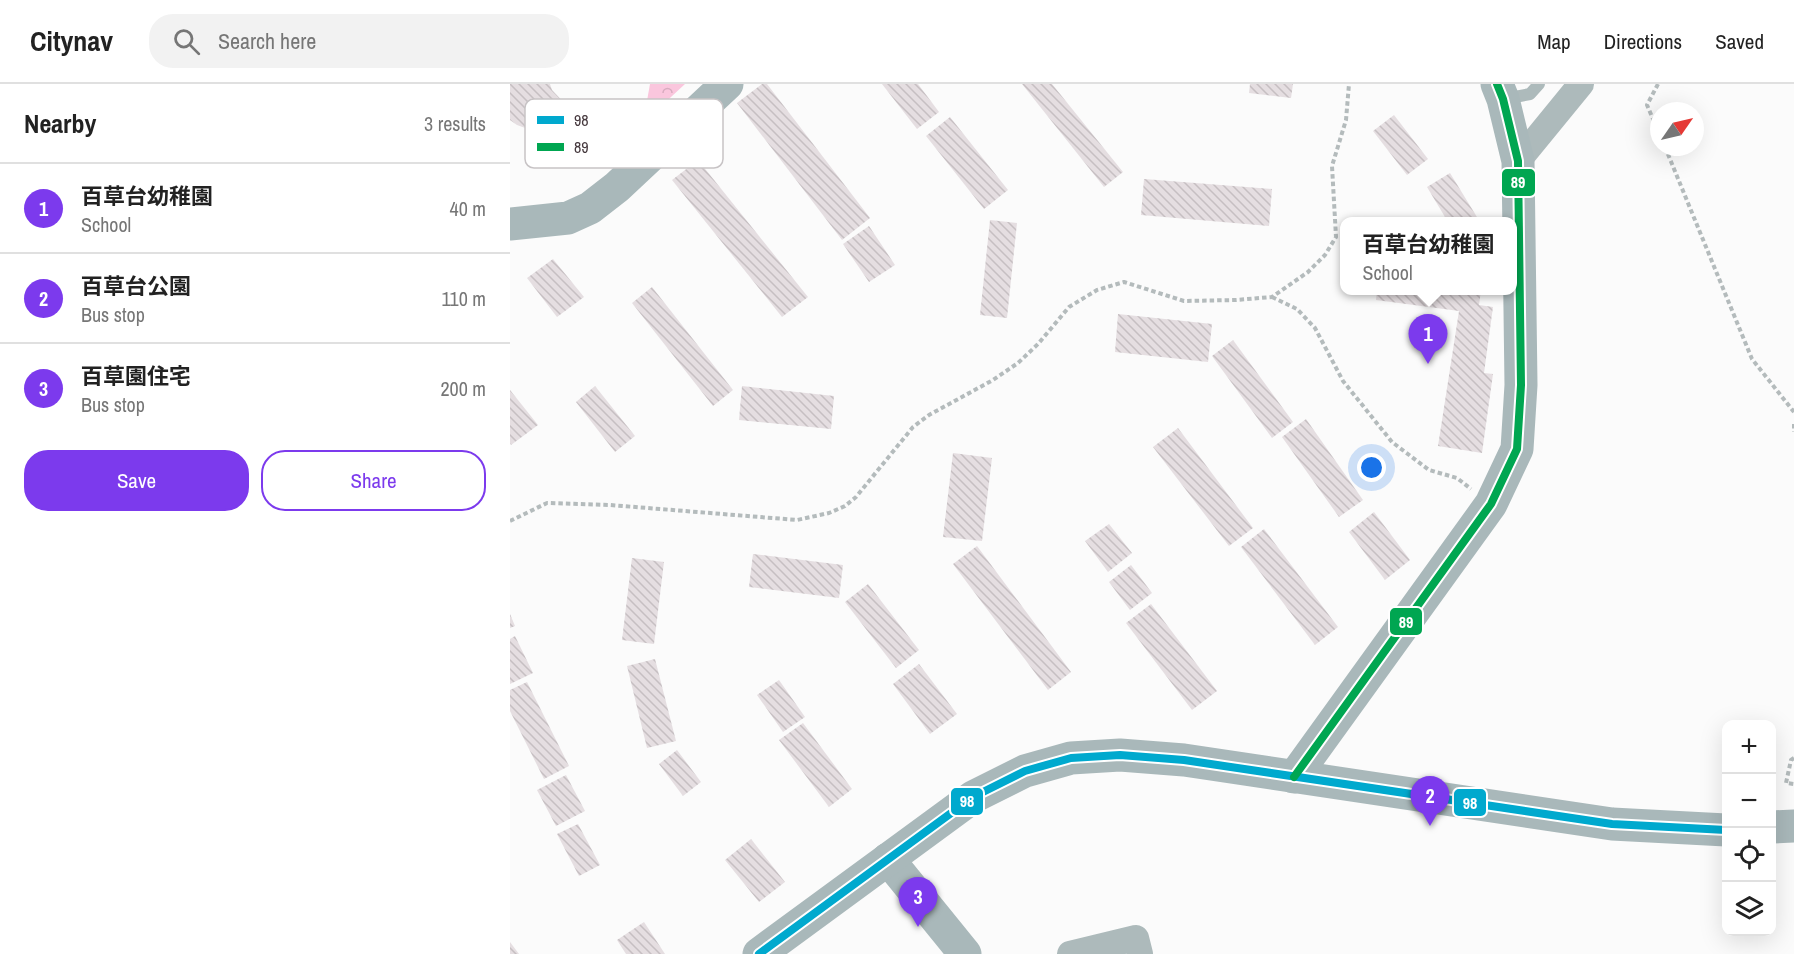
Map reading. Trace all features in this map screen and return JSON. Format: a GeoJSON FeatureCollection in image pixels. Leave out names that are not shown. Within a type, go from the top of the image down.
{"type":"FeatureCollection","features":[{"type":"Feature","properties":{"kind":"street"},"geometry":{"type":"LineString","coordinates":[[711,99],[727,84]]}},
{"type":"Feature","properties":{"kind":"street"},"geometry":{"type":"LineString","coordinates":[[1518,161],[1581,84]]}},
{"type":"Feature","properties":{"kind":"street"},"geometry":{"type":"LineString","coordinates":[[1294,777],[1491,504],[1517,449],[1521,385],[1518,161],[1500,92]]}},
{"type":"Feature","properties":{"kind":"street"},"geometry":{"type":"LineString","coordinates":[[510,224],[568,218],[590,208],[637,168]]}},
{"type":"Feature","properties":{"kind":"street"},"geometry":{"type":"LineString","coordinates":[[759,954],[973,797],[1025,771],[1071,758],[1120,754],[1184,760],[1612,824],[1722,830]]}},
{"type":"Feature","properties":{"kind":"street"},"geometry":{"type":"LineString","coordinates":[[1776,828],[1794,826]]}},
{"type":"Feature","properties":{"kind":"street"},"geometry":{"type":"LineString","coordinates":[[888,859],[965,954]]}},
{"type":"Feature","properties":{"kind":"street"},"geometry":{"type":"LineString","coordinates":[[1070,954],[1136,938],[1140,954]]}},
{"type":"Feature","properties":{"kind":"lane"},"geometry":{"type":"LineString","coordinates":[[1500,92],[1530,94],[1539,84]]}},
{"type":"Feature","properties":{"kind":"path"},"geometry":{"type":"LineString","coordinates":[[510,521],[547,503],[610,505],[796,520],[829,513],[845,506],[856,497],[913,428],[929,415],[993,380],[1018,363],[1038,344],[1069,307],[1097,290],[1124,282],[1184,301],[1272,297],[1308,272],[1325,255],[1336,237],[1332,166],[1346,120],[1349,84]]}},
{"type":"Feature","properties":{"kind":"path"},"geometry":{"type":"LineString","coordinates":[[1650,112],[1647,105],[1658,84]]}},
{"type":"Feature","properties":{"kind":"path"},"geometry":{"type":"LineString","coordinates":[[1669,156],[1752,359],[1794,412]]}},
{"type":"Feature","properties":{"kind":"path"},"geometry":{"type":"LineString","coordinates":[[1272,297],[1297,309],[1315,328],[1343,381],[1392,442],[1429,470],[1457,478],[1491,504]]}},
{"type":"Feature","properties":{"kind":"path"},"geometry":{"type":"LineString","coordinates":[[1794,424],[1794,432]]}},
{"type":"Feature","properties":{"kind":"path"},"geometry":{"type":"LineString","coordinates":[[1794,758],[1791,760],[1786,783],[1794,784]]}},
{"type":"Feature","properties":{"kind":"green space"},"geometry":{"type":"Polygon","coordinates":[[[650,84],[685,84],[669,99],[647,99],[650,84]]]}},
{"type":"Feature","properties":{"kind":"building"},"geometry":{"type":"Polygon","coordinates":[[[510,84],[550,84],[552,90],[560,99],[525,99],[525,128],[510,120],[510,84]]]}},
{"type":"Feature","properties":{"kind":"building"},"geometry":{"type":"Polygon","coordinates":[[[762,84],[767,84],[870,218],[842,240],[737,103],[762,84]]]}},
{"type":"Feature","properties":{"kind":"building"},"geometry":{"type":"Polygon","coordinates":[[[882,84],[918,84],[939,112],[917,129],[882,84]]]}},
{"type":"Feature","properties":{"kind":"building"},"geometry":{"type":"Polygon","coordinates":[[[1022,84],[1052,84],[1123,172],[1104,187],[1022,84]]]}},
{"type":"Feature","properties":{"kind":"building"},"geometry":{"type":"Polygon","coordinates":[[[1250,84],[1293,84],[1291,98],[1249,93],[1250,84]]]}},
{"type":"Feature","properties":{"kind":"building"},"geometry":{"type":"Polygon","coordinates":[[[1394,115],[1428,159],[1407,175],[1373,131],[1394,115]]]}},
{"type":"Feature","properties":{"kind":"building"},"geometry":{"type":"Polygon","coordinates":[[[950,117],[1008,190],[984,209],[926,136],[950,117]]]}},
{"type":"Feature","properties":{"kind":"building"},"geometry":{"type":"Polygon","coordinates":[[[688,168],[704,168],[808,297],[782,317],[672,180],[688,168]]]}},
{"type":"Feature","properties":{"kind":"building"},"geometry":{"type":"Polygon","coordinates":[[[1450,173],[1477,217],[1445,217],[1427,187],[1450,173]]]}},
{"type":"Feature","properties":{"kind":"building"},"geometry":{"type":"Polygon","coordinates":[[[1144,179],[1272,189],[1269,226],[1141,215],[1144,179]]]}},
{"type":"Feature","properties":{"kind":"building"},"geometry":{"type":"Polygon","coordinates":[[[990,220],[1017,223],[1007,318],[980,315],[990,220]]]}},
{"type":"Feature","properties":{"kind":"building"},"geometry":{"type":"Polygon","coordinates":[[[869,226],[895,265],[869,282],[843,244],[869,226]]]}},
{"type":"Feature","properties":{"kind":"building"},"geometry":{"type":"Polygon","coordinates":[[[553,259],[584,297],[557,317],[527,278],[553,259]]]}},
{"type":"Feature","properties":{"kind":"building"},"geometry":{"type":"Polygon","coordinates":[[[652,287],[733,390],[713,406],[632,303],[652,287]]]}},
{"type":"Feature","properties":{"kind":"building"},"geometry":{"type":"Polygon","coordinates":[[[1376,295],[1480,295],[1479,305],[1493,307],[1484,373],[1493,374],[1482,453],[1438,446],[1459,311],[1376,300],[1376,295]]]}},
{"type":"Feature","properties":{"kind":"building"},"geometry":{"type":"Polygon","coordinates":[[[1118,314],[1212,324],[1208,362],[1115,352],[1118,314]]]}},
{"type":"Feature","properties":{"kind":"building"},"geometry":{"type":"Polygon","coordinates":[[[1233,340],[1293,422],[1272,438],[1212,356],[1233,340]]]}},
{"type":"Feature","properties":{"kind":"building"},"geometry":{"type":"Polygon","coordinates":[[[595,386],[635,436],[615,452],[576,402],[595,386]]]}},
{"type":"Feature","properties":{"kind":"building"},"geometry":{"type":"Polygon","coordinates":[[[742,386],[834,396],[831,429],[739,420],[742,386]]]}},
{"type":"Feature","properties":{"kind":"building"},"geometry":{"type":"Polygon","coordinates":[[[510,390],[538,425],[511,445],[510,443],[510,390]]]}},
{"type":"Feature","properties":{"kind":"building"},"geometry":{"type":"Polygon","coordinates":[[[1306,419],[1363,500],[1339,517],[1282,437],[1306,419]]]}},
{"type":"Feature","properties":{"kind":"building"},"geometry":{"type":"Polygon","coordinates":[[[1178,428],[1253,528],[1229,546],[1153,447],[1178,428]]]}},
{"type":"Feature","properties":{"kind":"building"},"geometry":{"type":"Polygon","coordinates":[[[953,453],[992,458],[982,541],[943,537],[953,453]]]}},
{"type":"Feature","properties":{"kind":"building"},"geometry":{"type":"Polygon","coordinates":[[[1374,512],[1410,560],[1385,580],[1349,532],[1374,512]]]}},
{"type":"Feature","properties":{"kind":"building"},"geometry":{"type":"Polygon","coordinates":[[[1109,524],[1132,553],[1108,572],[1085,541],[1109,524]]]}},
{"type":"Feature","properties":{"kind":"building"},"geometry":{"type":"Polygon","coordinates":[[[1264,529],[1338,627],[1315,645],[1241,547],[1264,529]]]}},
{"type":"Feature","properties":{"kind":"building"},"geometry":{"type":"Polygon","coordinates":[[[977,546],[1071,672],[1048,690],[953,564],[977,546]]]}},
{"type":"Feature","properties":{"kind":"building"},"geometry":{"type":"Polygon","coordinates":[[[753,554],[843,565],[839,598],[749,587],[753,554]]]}},
{"type":"Feature","properties":{"kind":"building"},"geometry":{"type":"Polygon","coordinates":[[[632,558],[664,562],[654,644],[622,640],[632,558]]]}},
{"type":"Feature","properties":{"kind":"building"},"geometry":{"type":"Polygon","coordinates":[[[1131,565],[1152,593],[1130,610],[1109,582],[1131,565]]]}},
{"type":"Feature","properties":{"kind":"building"},"geometry":{"type":"Polygon","coordinates":[[[868,584],[919,650],[896,668],[845,602],[868,584]]]}},
{"type":"Feature","properties":{"kind":"building"},"geometry":{"type":"Polygon","coordinates":[[[1151,604],[1217,691],[1192,710],[1126,623],[1151,604]]]}},
{"type":"Feature","properties":{"kind":"building"},"geometry":{"type":"Polygon","coordinates":[[[510,614],[515,626],[510,628],[510,614]]]}},
{"type":"Feature","properties":{"kind":"building"},"geometry":{"type":"Polygon","coordinates":[[[515,636],[533,673],[510,684],[510,639],[515,636]]]}},
{"type":"Feature","properties":{"kind":"building"},"geometry":{"type":"Polygon","coordinates":[[[655,659],[676,741],[647,748],[627,666],[655,659]]]}},
{"type":"Feature","properties":{"kind":"building"},"geometry":{"type":"Polygon","coordinates":[[[919,664],[957,714],[930,734],[893,684],[919,664]]]}},
{"type":"Feature","properties":{"kind":"building"},"geometry":{"type":"Polygon","coordinates":[[[779,680],[805,717],[783,732],[757,695],[779,680]]]}},
{"type":"Feature","properties":{"kind":"building"},"geometry":{"type":"Polygon","coordinates":[[[527,682],[569,766],[544,779],[510,711],[510,690],[527,682]]]}},
{"type":"Feature","properties":{"kind":"building"},"geometry":{"type":"Polygon","coordinates":[[[803,723],[852,789],[829,807],[779,740],[803,723]]]}},
{"type":"Feature","properties":{"kind":"building"},"geometry":{"type":"Polygon","coordinates":[[[677,750],[701,782],[683,796],[659,764],[677,750]]]}},
{"type":"Feature","properties":{"kind":"building"},"geometry":{"type":"Polygon","coordinates":[[[566,775],[585,811],[556,826],[537,790],[566,775]]]}},
{"type":"Feature","properties":{"kind":"building"},"geometry":{"type":"Polygon","coordinates":[[[578,824],[600,865],[579,876],[557,834],[578,824]]]}},
{"type":"Feature","properties":{"kind":"building"},"geometry":{"type":"Polygon","coordinates":[[[751,839],[785,882],[759,902],[725,860],[751,839]]]}},
{"type":"Feature","properties":{"kind":"building"},"geometry":{"type":"Polygon","coordinates":[[[644,922],[665,954],[626,954],[617,940],[644,922]]]}},
{"type":"Feature","properties":{"kind":"building"},"geometry":{"type":"Polygon","coordinates":[[[510,942],[519,954],[510,954],[510,942]]]}},
{"type":"Feature","properties":{"kind":"transit line","name":"89"},"geometry":{"type":"LineString","coordinates":[[1294,777],[1491,504],[1517,449],[1521,385],[1518,161],[1503,99],[1497,84]]}},
{"type":"Feature","properties":{"kind":"transit line","name":"98"},"geometry":{"type":"LineString","coordinates":[[759,954],[973,797],[1025,771],[1071,758],[1120,755],[1184,760],[1612,824],[1722,830]]}},
{"type":"Feature","properties":{"kind":"place","name":"百草台幼稚園"},"geometry":{"type":"Point","coordinates":[1428,364]}},
{"type":"Feature","properties":{"kind":"place","name":"百草台公園"},"geometry":{"type":"Point","coordinates":[1430,826]}},
{"type":"Feature","properties":{"kind":"place","name":"百草園住宅"},"geometry":{"type":"Point","coordinates":[918,927]}}]}
